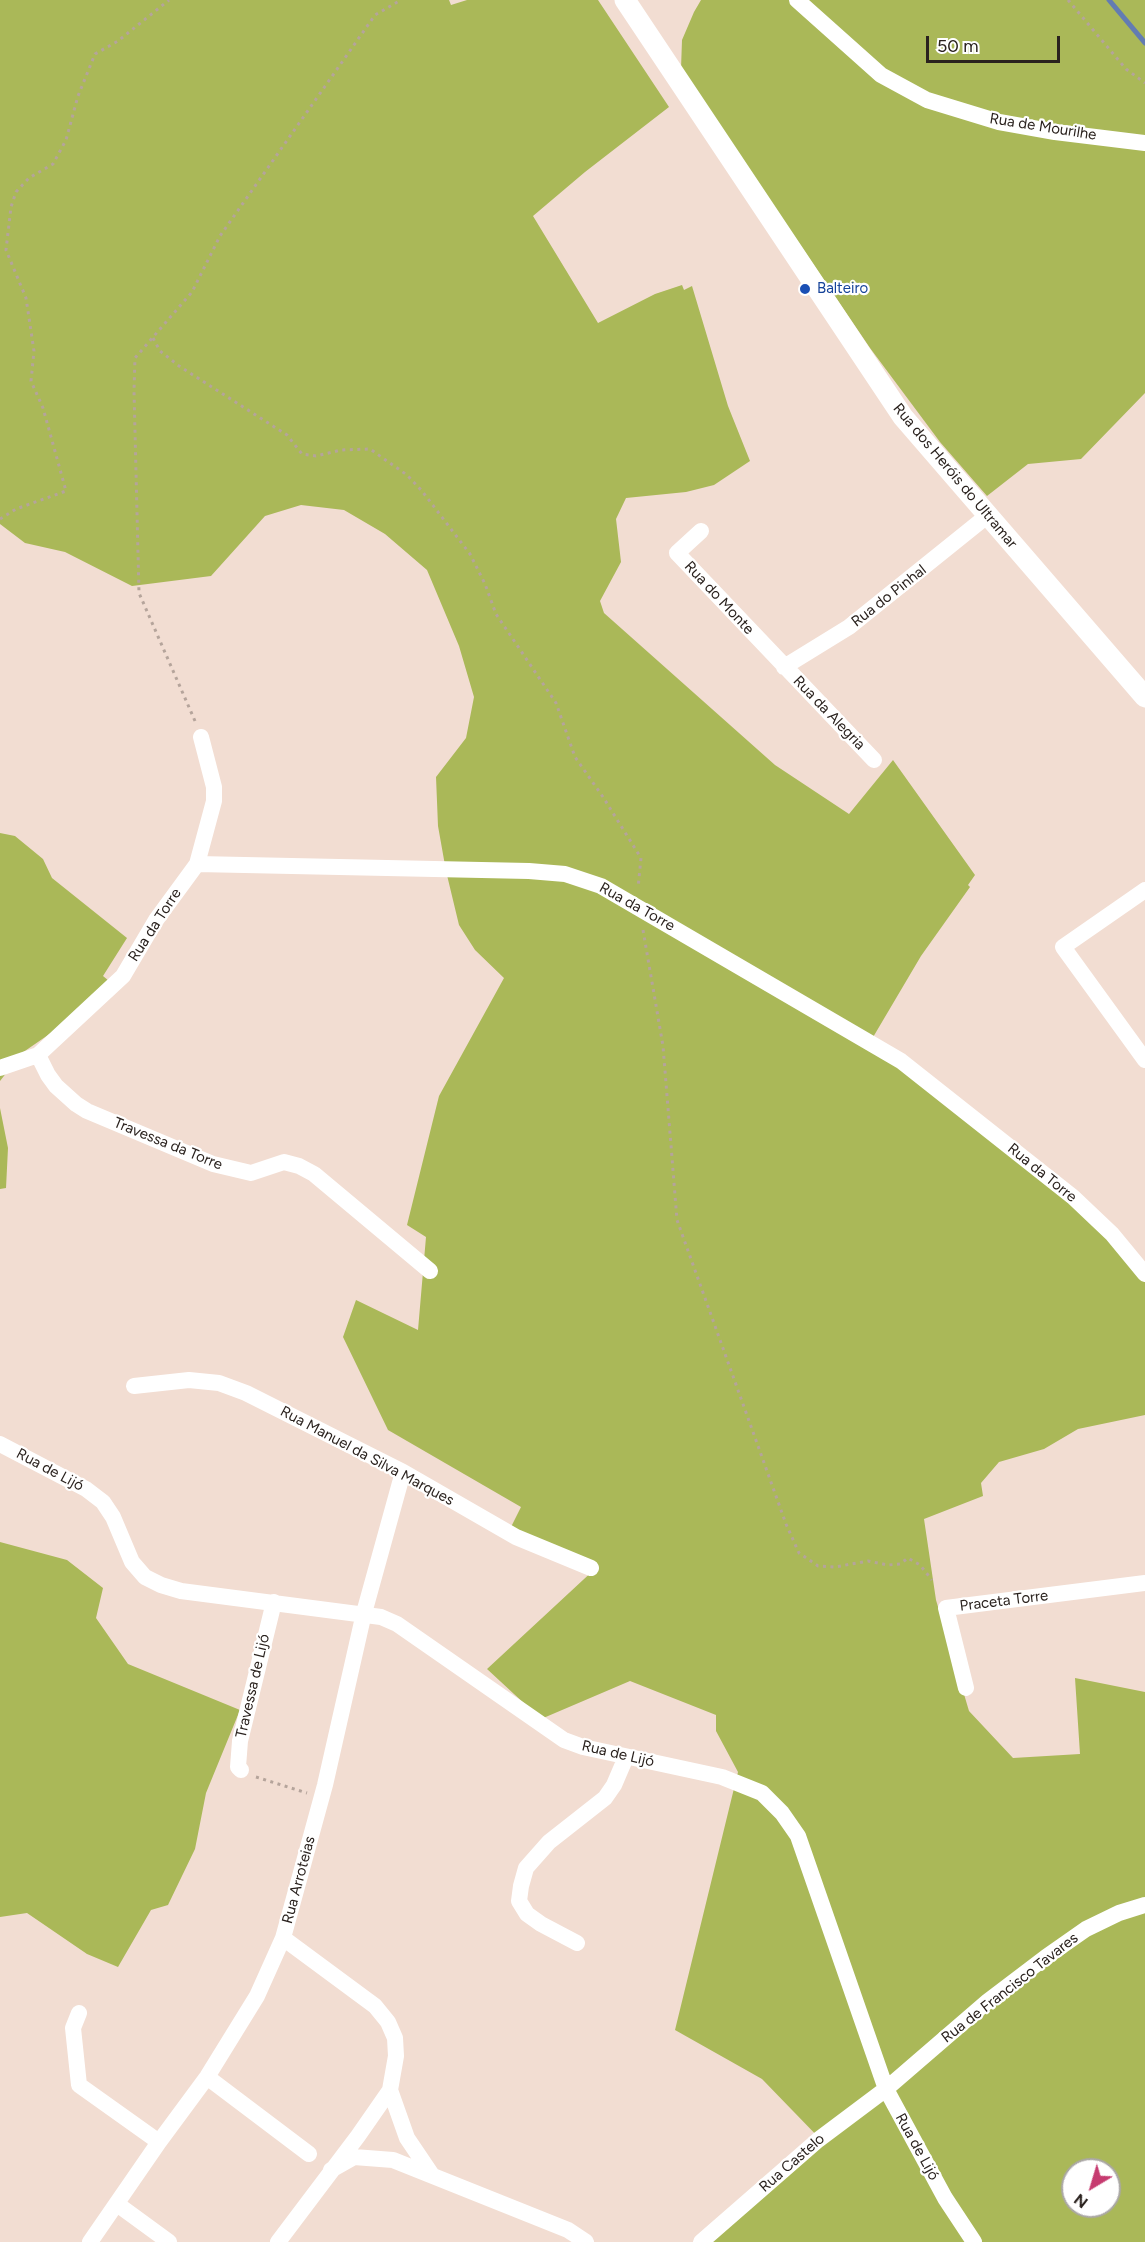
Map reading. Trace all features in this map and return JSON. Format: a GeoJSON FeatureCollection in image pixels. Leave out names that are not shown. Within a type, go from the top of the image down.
{"type":"FeatureCollection","features":[{"type":"Feature","properties":{"kind":"street","name":"Rua dos Heróis do Ultramar"},"geometry":{"type":"LineString","coordinates":[[625,0],[903,417],[1145,697]]}},
{"type":"Feature","properties":{"kind":"street","name":"Rua de Mourilhe"},"geometry":{"type":"LineString","coordinates":[[797,0],[881,75],[927,100],[999,122],[1055,132],[1145,143]]}},
{"type":"Feature","properties":{"kind":"street","name":"Rua do Pinhal"},"geometry":{"type":"LineString","coordinates":[[784,667],[849,627],[987,516]]}},
{"type":"Feature","properties":{"kind":"street","name":"Rua do Monte"},"geometry":{"type":"LineString","coordinates":[[701,531],[677,553],[784,667]]}},
{"type":"Feature","properties":{"kind":"street","name":"Rua da Alegria"},"geometry":{"type":"LineString","coordinates":[[784,667],[874,760]]}},
{"type":"Feature","properties":{"kind":"street"},"geometry":{"type":"LineString","coordinates":[[197,864],[214,801],[214,787],[201,736]]}},
{"type":"Feature","properties":{"kind":"street","name":"Rua da Torre"},"geometry":{"type":"LineString","coordinates":[[0,1068],[38,1055],[123,976],[156,920],[197,864],[530,871],[565,874],[601,886],[901,1061],[1073,1197],[1113,1233],[1145,1274]]}},
{"type":"Feature","properties":{"kind":"street"},"geometry":{"type":"LineString","coordinates":[[1145,890],[1063,947],[1145,1060]]}},
{"type":"Feature","properties":{"kind":"street","name":"Travessa da Torre"},"geometry":{"type":"LineString","coordinates":[[38,1055],[56,1086],[87,1111],[213,1164],[251,1173],[284,1162],[299,1166],[314,1174],[430,1271]]}},
{"type":"Feature","properties":{"kind":"street","name":"Rua Manuel da Silva Marques"},"geometry":{"type":"LineString","coordinates":[[134,1386],[189,1380],[219,1383],[246,1393],[403,1472],[516,1537],[591,1568]]}},
{"type":"Feature","properties":{"kind":"street","name":"Rua de Lijó"},"geometry":{"type":"LineString","coordinates":[[0,1444],[86,1489],[103,1502],[113,1517],[132,1562],[145,1577],[161,1585],[181,1591],[381,1617],[397,1624],[564,1740],[583,1747],[722,1777],[762,1793],[782,1813],[798,1836],[886,2089],[945,2198],[974,2242]]}},
{"type":"Feature","properties":{"kind":"street","name":"Rua Arroteias"},"geometry":{"type":"LineString","coordinates":[[90,2242],[207,2077],[257,1996],[284,1938],[321,1798],[364,1613],[403,1472]]}},
{"type":"Feature","properties":{"kind":"street","name":"Praceta Torre"},"geometry":{"type":"LineString","coordinates":[[966,1688],[945,1608],[1145,1583]]}},
{"type":"Feature","properties":{"kind":"street","name":"Travessa de Lijó"},"geometry":{"type":"LineString","coordinates":[[241,1770],[238,1767],[240,1741],[274,1602]]}},
{"type":"Feature","properties":{"kind":"street"},"geometry":{"type":"LineString","coordinates":[[577,1943],[527,1914],[519,1901],[521,1886],[526,1868],[549,1842],[604,1798],[614,1785],[626,1757]]}},
{"type":"Feature","properties":{"kind":"street","name":"Rua de Francisco Tavares"},"geometry":{"type":"LineString","coordinates":[[886,2089],[988,2001],[1046,1957],[1086,1929],[1119,1913],[1145,1905]]}},
{"type":"Feature","properties":{"kind":"street"},"geometry":{"type":"LineString","coordinates":[[279,2242],[390,2090],[396,2056],[395,2038],[375,2006],[284,1938]]}},
{"type":"Feature","properties":{"kind":"street"},"geometry":{"type":"LineString","coordinates":[[79,2013],[73,2028],[79,2085],[159,2142]]}},
{"type":"Feature","properties":{"kind":"street"},"geometry":{"type":"LineString","coordinates":[[207,2077],[309,2154]]}},
{"type":"Feature","properties":{"kind":"street","name":"Rua Castelo"},"geometry":{"type":"LineString","coordinates":[[701,2242],[818,2140],[886,2089]]}},
{"type":"Feature","properties":{"kind":"street"},"geometry":{"type":"LineString","coordinates":[[390,2090],[407,2138],[432,2175]]}},
{"type":"Feature","properties":{"kind":"street"},"geometry":{"type":"LineString","coordinates":[[331,2170],[354,2157],[393,2160],[568,2230],[586,2242]]}},
{"type":"Feature","properties":{"kind":"street"},"geometry":{"type":"LineString","coordinates":[[117,2204],[170,2242]]}},
{"type":"Feature","properties":{"kind":"path"},"geometry":{"type":"LineString","coordinates":[[0,519],[16,509],[66,491],[43,408],[31,381],[34,351],[26,298],[6,250],[10,207],[16,192],[29,178],[54,164],[66,140],[78,96],[95,54],[118,41],[169,0]]}},
{"type":"Feature","properties":{"kind":"path"},"geometry":{"type":"LineString","coordinates":[[201,736],[139,593],[135,358],[192,292],[220,236],[375,15],[401,0]]}},
{"type":"Feature","properties":{"kind":"path"},"geometry":{"type":"LineString","coordinates":[[1068,0],[1126,69],[1145,83]]}},
{"type":"Feature","properties":{"kind":"path"},"geometry":{"type":"LineString","coordinates":[[153,338],[160,351],[239,406],[287,435],[302,454],[316,456],[341,450],[370,449],[407,475],[470,554],[485,584],[496,614],[556,703],[575,757],[641,858],[638,895],[663,1046],[677,1220],[786,1524],[800,1553],[818,1566],[835,1567],[868,1561],[888,1565],[900,1564],[908,1558],[920,1565],[932,1580]]}},
{"type":"Feature","properties":{"kind":"path"},"geometry":{"type":"LineString","coordinates":[[241,1770],[255,1777],[321,1798]]}},
{"type":"Feature","properties":{"kind":"green space"},"geometry":{"type":"Polygon","coordinates":[[[0,0],[449,0],[451,5],[467,0],[598,0],[669,107],[585,172],[533,216],[598,323],[655,294],[682,285],[684,290],[692,286],[728,406],[750,461],[714,485],[686,492],[626,498],[616,519],[621,562],[600,601],[604,613],[775,765],[849,814],[893,760],[975,875],[968,885],[970,887],[921,956],[869,1044],[1017,1153],[1145,1271],[1145,1415],[1078,1429],[1044,1449],[999,1462],[981,1483],[983,1496],[924,1519],[936,1600],[969,1711],[1013,1758],[1080,1754],[1075,1678],[1145,1692],[1145,2242],[712,2242],[824,2143],[762,2079],[675,2030],[738,1772],[716,1731],[716,1715],[630,1681],[541,1719],[487,1669],[597,1567],[510,1529],[521,1507],[388,1430],[343,1337],[356,1300],[418,1330],[426,1237],[407,1225],[439,1096],[504,978],[475,950],[459,925],[438,826],[436,777],[466,738],[474,697],[459,646],[427,570],[385,534],[344,510],[301,505],[265,516],[211,576],[132,586],[65,552],[25,543],[0,524],[0,0]]]}},
{"type":"Feature","properties":{"kind":"green space"},"geometry":{"type":"Polygon","coordinates":[[[701,0],[1145,0],[1145,393],[1081,459],[1028,464],[987,496],[940,442],[870,348],[681,69],[682,40],[701,0]]]}},
{"type":"Feature","properties":{"kind":"green space"},"geometry":{"type":"Polygon","coordinates":[[[0,833],[15,836],[43,859],[52,878],[127,938],[103,976],[109,981],[64,1024],[22,1053],[0,1081],[0,833]]]}},
{"type":"Feature","properties":{"kind":"green space"},"geometry":{"type":"Polygon","coordinates":[[[0,1108],[8,1148],[6,1188],[0,1189],[0,1108]]]}},
{"type":"Feature","properties":{"kind":"green space"},"geometry":{"type":"Polygon","coordinates":[[[0,1542],[67,1560],[103,1588],[96,1618],[128,1664],[240,1710],[206,1793],[195,1849],[168,1905],[151,1910],[118,1967],[87,1954],[27,1913],[0,1917],[0,1542]]]}},
{"type":"Feature","properties":{"kind":"waterway"},"geometry":{"type":"LineString","coordinates":[[1109,0],[1145,43]]}},
{"type":"Feature","properties":{"kind":"place","name":"Balteiro"},"geometry":{"type":"Point","coordinates":[805,289]}}]}
